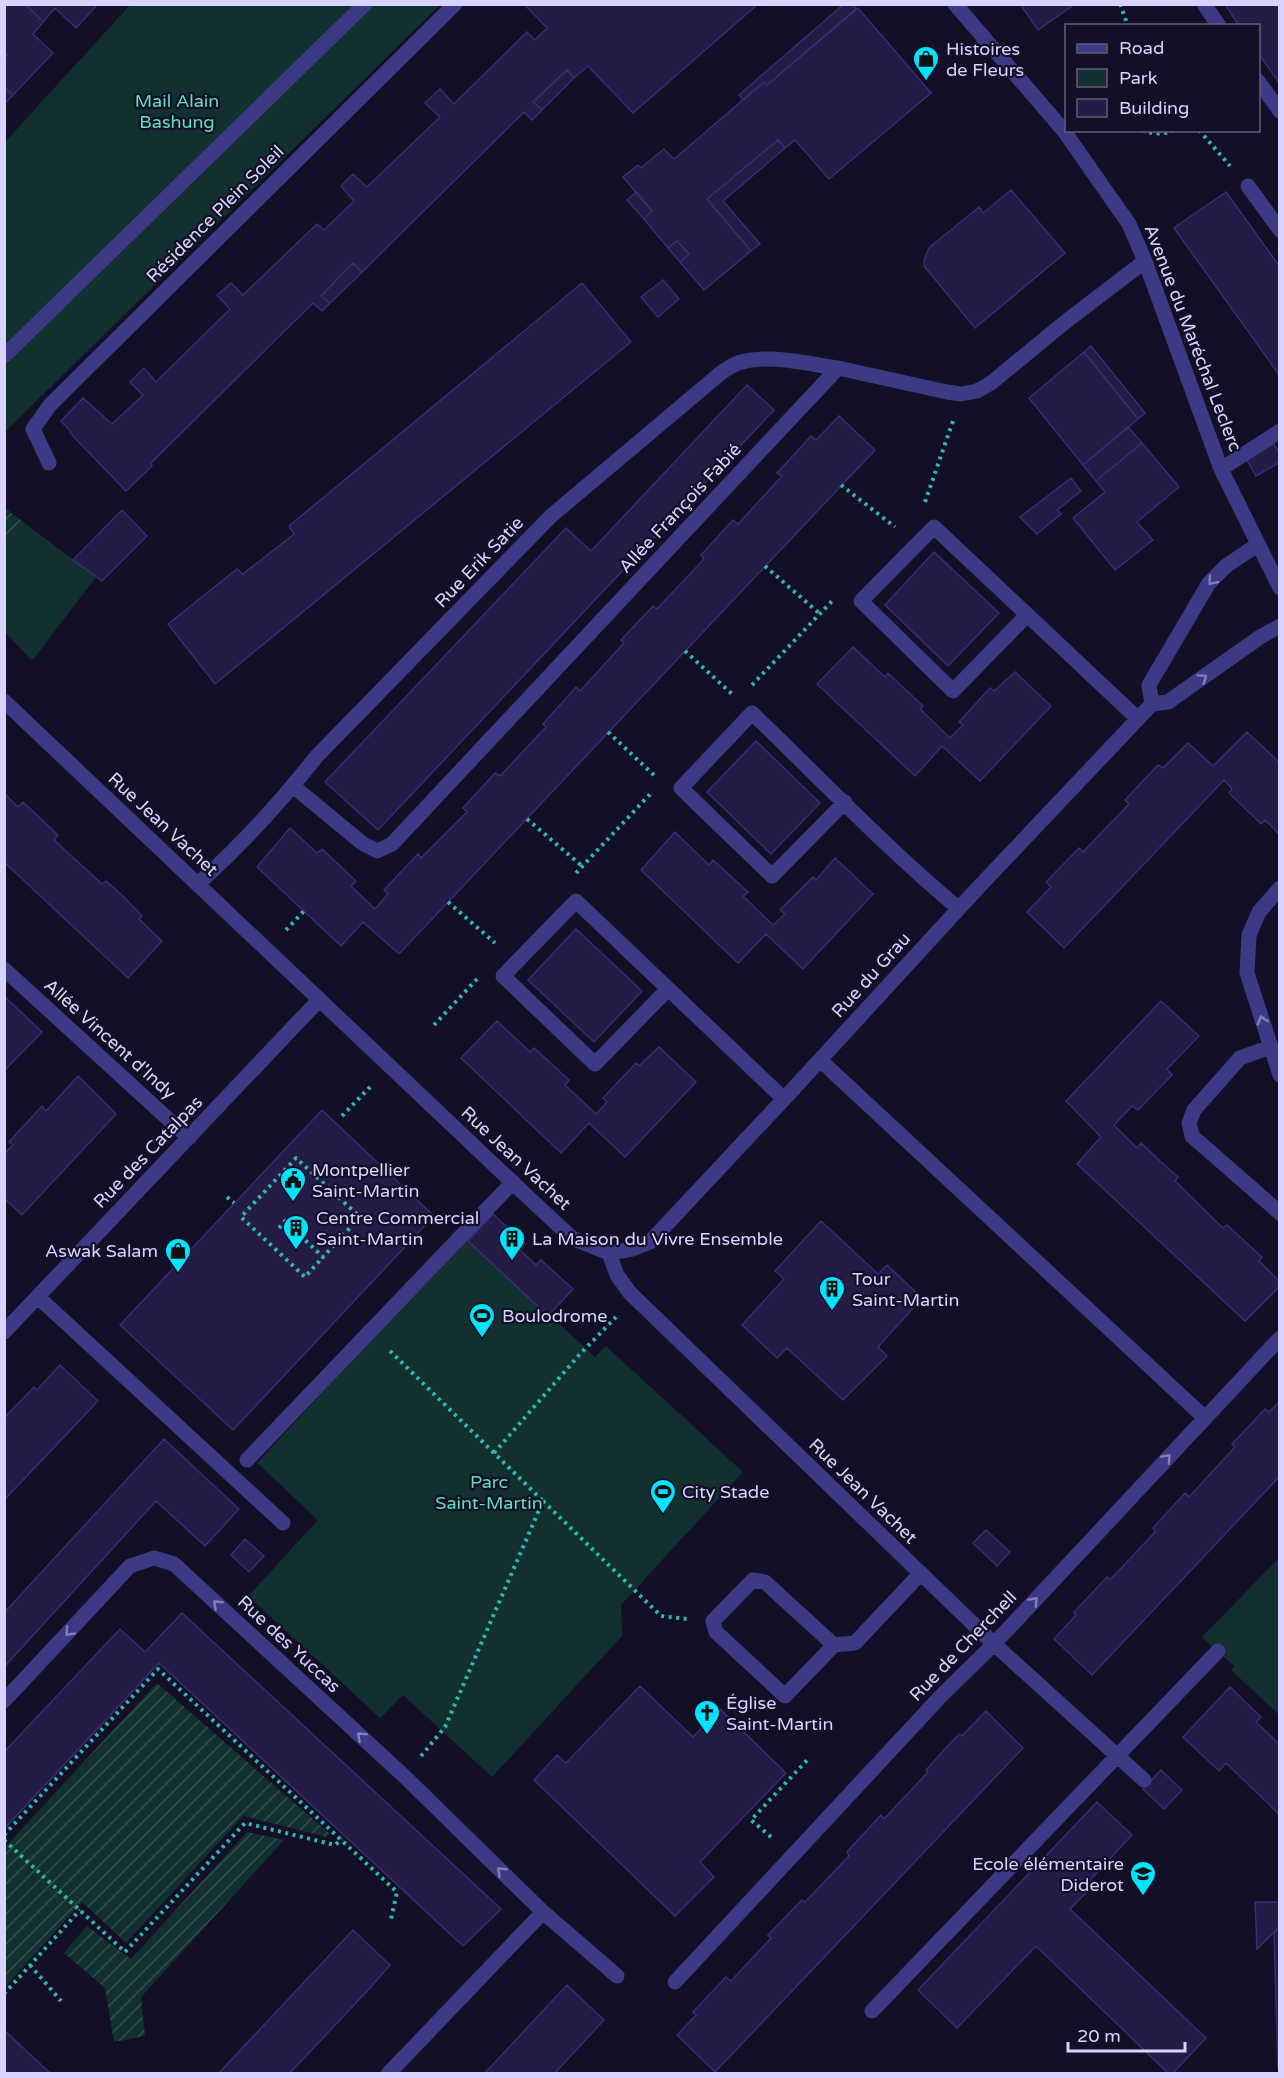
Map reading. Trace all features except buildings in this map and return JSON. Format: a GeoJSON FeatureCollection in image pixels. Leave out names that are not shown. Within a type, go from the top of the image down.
{"type":"FeatureCollection","features":[{"type":"Feature","properties":{"kind":"street"},"geometry":{"type":"LineString","coordinates":[[4,356],[365,4]]}},
{"type":"Feature","properties":{"kind":"street","name":"Résidence Plein Soleil"},"geometry":{"type":"LineString","coordinates":[[49,463],[33,429],[50,405],[455,4]]}},
{"type":"Feature","properties":{"kind":"street","name":"Avenue du Maréchal Leclerc"},"geometry":{"type":"LineString","coordinates":[[955,4],[1064,131],[1129,224],[1145,261],[1221,469],[1280,588]]}},
{"type":"Feature","properties":{"kind":"street"},"geometry":{"type":"LineString","coordinates":[[1204,4],[1218,24]]}},
{"type":"Feature","properties":{"kind":"street"},"geometry":{"type":"LineString","coordinates":[[1260,84],[1280,111]]}},
{"type":"Feature","properties":{"kind":"street"},"geometry":{"type":"LineString","coordinates":[[1248,186],[1280,230]]}},
{"type":"Feature","properties":{"kind":"street"},"geometry":{"type":"LineString","coordinates":[[838,368],[947,392],[961,394],[977,392],[992,383],[1064,323],[1145,261]]}},
{"type":"Feature","properties":{"kind":"street","name":"Rue Erik Satie"},"geometry":{"type":"LineString","coordinates":[[198,884],[239,845],[316,757],[551,516],[722,372],[737,363],[757,359],[838,368]]}},
{"type":"Feature","properties":{"kind":"street","name":"Allée François Fabié"},"geometry":{"type":"LineString","coordinates":[[293,786],[362,843],[377,851],[392,844],[838,368]]}},
{"type":"Feature","properties":{"kind":"street"},"geometry":{"type":"LineString","coordinates":[[1221,469],[1280,431]]}},
{"type":"Feature","properties":{"kind":"street"},"geometry":{"type":"LineString","coordinates":[[1026,616],[953,691],[861,602],[934,527],[1137,718]]}},
{"type":"Feature","properties":{"kind":"street"},"geometry":{"type":"LineString","coordinates":[[1152,704],[1149,685],[1209,583],[1226,566],[1257,544]]}},
{"type":"Feature","properties":{"kind":"street","name":"Rue du Grau"},"geometry":{"type":"LineString","coordinates":[[609,1253],[632,1249],[650,1242],[1137,718],[1152,704],[1168,702],[1260,637],[1280,626]]}},
{"type":"Feature","properties":{"kind":"street","name":"Rue Jean Vachet"},"geometry":{"type":"LineString","coordinates":[[4,701],[572,1238],[609,1253],[617,1275],[630,1293],[994,1644],[1144,1780]]}},
{"type":"Feature","properties":{"kind":"street"},"geometry":{"type":"LineString","coordinates":[[845,802],[772,876],[681,788],[752,713],[845,802],[933,887],[958,908]]}},
{"type":"Feature","properties":{"kind":"street"},"geometry":{"type":"LineString","coordinates":[[1280,888],[1259,912],[1249,935],[1247,973],[1280,1076]]}},
{"type":"Feature","properties":{"kind":"street"},"geometry":{"type":"LineString","coordinates":[[668,989],[595,1064],[503,976],[576,901],[784,1099]]}},
{"type":"Feature","properties":{"kind":"street","name":"Allée Vincent d'Indy"},"geometry":{"type":"LineString","coordinates":[[4,969],[189,1138]]}},
{"type":"Feature","properties":{"kind":"street","name":"Rue des Catalpas"},"geometry":{"type":"LineString","coordinates":[[4,1332],[319,1000]]}},
{"type":"Feature","properties":{"kind":"street"},"geometry":{"type":"LineString","coordinates":[[1270,1047],[1240,1059],[1194,1110],[1189,1123],[1192,1136],[1280,1213]]}},
{"type":"Feature","properties":{"kind":"street"},"geometry":{"type":"LineString","coordinates":[[820,1060],[1204,1418]]}},
{"type":"Feature","properties":{"kind":"street"},"geometry":{"type":"LineString","coordinates":[[247,1460],[513,1182]]}},
{"type":"Feature","properties":{"kind":"street"},"geometry":{"type":"LineString","coordinates":[[38,1297],[283,1523]]}},
{"type":"Feature","properties":{"kind":"street","name":"Rue de Cherchell"},"geometry":{"type":"LineString","coordinates":[[675,1982],[941,1696],[994,1644],[1280,1338]]}},
{"type":"Feature","properties":{"kind":"street","name":"Rue des Yuccas"},"geometry":{"type":"LineString","coordinates":[[4,1701],[130,1566],[154,1558],[174,1564],[404,1776],[543,1912],[617,1976]]}},
{"type":"Feature","properties":{"kind":"street"},"geometry":{"type":"LineString","coordinates":[[834,1645],[765,1582],[753,1580],[713,1621],[716,1632],[785,1696],[834,1645],[855,1643],[921,1574]]}},
{"type":"Feature","properties":{"kind":"street"},"geometry":{"type":"LineString","coordinates":[[872,2011],[1218,1651]]}},
{"type":"Feature","properties":{"kind":"street"},"geometry":{"type":"LineString","coordinates":[[388,2073],[543,1912]]}},
{"type":"Feature","properties":{"kind":"path"},"geometry":{"type":"LineString","coordinates":[[1120,4],[1127,24]]}},
{"type":"Feature","properties":{"kind":"path"},"geometry":{"type":"LineString","coordinates":[[1147,132],[1152,134],[1163,132]]}},
{"type":"Feature","properties":{"kind":"path"},"geometry":{"type":"LineString","coordinates":[[1201,132],[1248,186]]}},
{"type":"Feature","properties":{"kind":"path"},"geometry":{"type":"LineString","coordinates":[[842,485],[899,531]]}},
{"type":"Feature","properties":{"kind":"path"},"geometry":{"type":"LineString","coordinates":[[765,566],[820,614]]}},
{"type":"Feature","properties":{"kind":"path"},"geometry":{"type":"LineString","coordinates":[[685,651],[738,700]]}},
{"type":"Feature","properties":{"kind":"path"},"geometry":{"type":"LineString","coordinates":[[608,732],[661,782]]}},
{"type":"Feature","properties":{"kind":"path"},"geometry":{"type":"LineString","coordinates":[[527,819],[582,866]]}},
{"type":"Feature","properties":{"kind":"path"},"geometry":{"type":"LineString","coordinates":[[448,902],[496,944]]}},
{"type":"Feature","properties":{"kind":"path"},"geometry":{"type":"LineString","coordinates":[[284,932],[304,911]]}},
{"type":"Feature","properties":{"kind":"path"},"geometry":{"type":"LineString","coordinates":[[342,1116],[370,1087]]}},
{"type":"Feature","properties":{"kind":"path"},"geometry":{"type":"LineString","coordinates":[[296,1158],[360,1217],[323,1257],[305,1277],[240,1217],[296,1158]]}},
{"type":"Feature","properties":{"kind":"path"},"geometry":{"type":"LineString","coordinates":[[227,1197],[234,1203]]}},
{"type":"Feature","properties":{"kind":"path"},"geometry":{"type":"LineString","coordinates":[[279,1228],[285,1221],[323,1257]]}},
{"type":"Feature","properties":{"kind":"path"},"geometry":{"type":"LineString","coordinates":[[494,1453],[616,1316]]}},
{"type":"Feature","properties":{"kind":"path"},"geometry":{"type":"LineString","coordinates":[[370,1332],[660,1616],[713,1621]]}},
{"type":"Feature","properties":{"kind":"path"},"geometry":{"type":"LineString","coordinates":[[404,1776],[445,1727],[543,1501]]}},
{"type":"Feature","properties":{"kind":"path"},"geometry":{"type":"LineString","coordinates":[[342,1839],[335,1845],[245,1823],[125,1952],[4,1838],[158,1669],[342,1839],[397,1892],[391,1919]]}},
{"type":"Feature","properties":{"kind":"path"},"geometry":{"type":"LineString","coordinates":[[779,1844],[751,1821],[810,1756]]}},
{"type":"Feature","properties":{"kind":"path"},"geometry":{"type":"LineString","coordinates":[[4,1995],[80,1910]]}},
{"type":"Feature","properties":{"kind":"path"},"geometry":{"type":"LineString","coordinates":[[30,1965],[61,2001]]}},
{"type":"Feature","properties":{"kind":"green space","name":"Mail Alain Bashung"},"geometry":{"type":"Polygon","coordinates":[[[130,5],[440,5],[5,432],[4,143],[130,5]]]}},
{"type":"Feature","properties":{"kind":"green space"},"geometry":{"type":"Polygon","coordinates":[[[5,508],[26,524],[5,548],[5,508]]]}},
{"type":"Feature","properties":{"kind":"green space"},"geometry":{"type":"Polygon","coordinates":[[[26,524],[96,577],[32,661],[5,632],[5,548],[26,524]]]}},
{"type":"Feature","properties":{"kind":"green space","name":"Parc Saint-Martin"},"geometry":{"type":"Polygon","coordinates":[[[466,1237],[595,1357],[606,1346],[743,1472],[621,1605],[622,1636],[492,1777],[403,1695],[380,1718],[248,1596],[318,1520],[257,1463],[466,1237]]]}},
{"type":"Feature","properties":{"kind":"green space"},"geometry":{"type":"Polygon","coordinates":[[[1279,1558],[1279,1715],[1231,1670],[1234,1666],[1202,1637],[1279,1558]]]}},
{"type":"Feature","properties":{"kind":"green space"},"geometry":{"type":"Polygon","coordinates":[[[157,1683],[330,1834],[326,1837],[243,1816],[126,1943],[82,1902],[5,1987],[5,1847],[157,1683]]]}},
{"type":"Feature","properties":{"kind":"green space"},"geometry":{"type":"Polygon","coordinates":[[[247,1832],[284,1840],[141,1997],[145,2036],[114,2042],[105,1988],[64,1953],[87,1926],[131,1959],[247,1832]]]}},
{"type":"Feature","properties":{"kind":"place","name":"Histoires de Fleurs"},"geometry":{"type":"Point","coordinates":[926,82]}},
{"type":"Feature","properties":{"kind":"place","name":"Montpellier Saint-Martin"},"geometry":{"type":"Point","coordinates":[293,1203]}},
{"type":"Feature","properties":{"kind":"place","name":"Centre Commercial Saint-Martin"},"geometry":{"type":"Point","coordinates":[296,1251]}},
{"type":"Feature","properties":{"kind":"place","name":"La Maison du Vivre Ensemble"},"geometry":{"type":"Point","coordinates":[512,1262]}},
{"type":"Feature","properties":{"kind":"place","name":"Aswak Salam"},"geometry":{"type":"Point","coordinates":[178,1274]}},
{"type":"Feature","properties":{"kind":"place","name":"Tour Saint-Martin"},"geometry":{"type":"Point","coordinates":[832,1312]}},
{"type":"Feature","properties":{"kind":"place","name":"Boulodrome"},"geometry":{"type":"Point","coordinates":[482,1339]}},
{"type":"Feature","properties":{"kind":"place","name":"City Stade"},"geometry":{"type":"Point","coordinates":[663,1515]}},
{"type":"Feature","properties":{"kind":"place","name":"Église Saint-Martin"},"geometry":{"type":"Point","coordinates":[707,1736]}},
{"type":"Feature","properties":{"kind":"place","name":"Ecole élémentaire Diderot"},"geometry":{"type":"Point","coordinates":[1143,1897]}}]}
